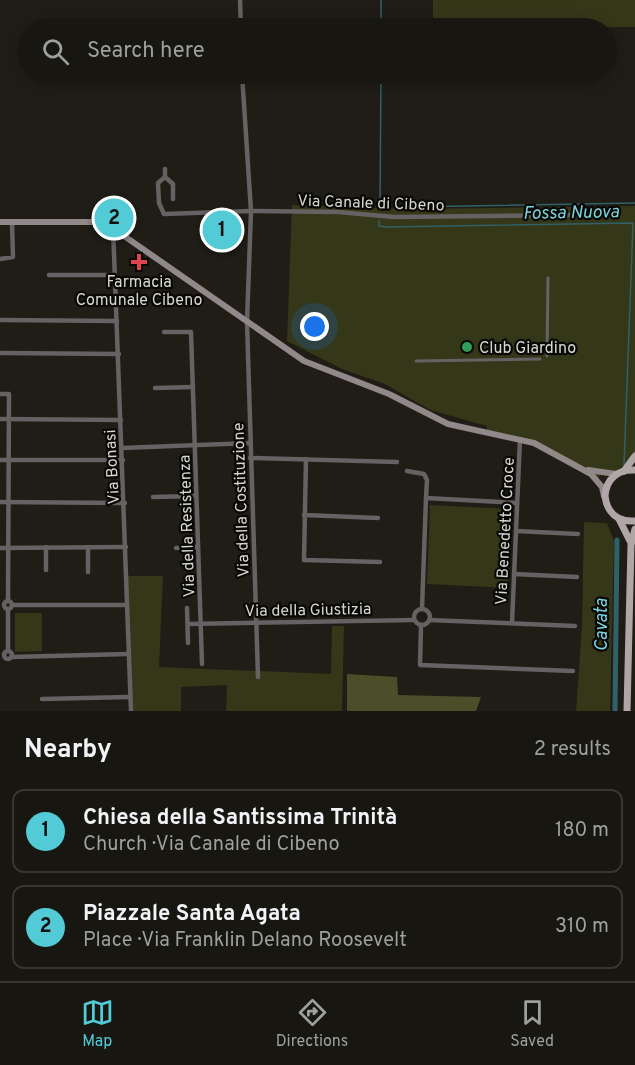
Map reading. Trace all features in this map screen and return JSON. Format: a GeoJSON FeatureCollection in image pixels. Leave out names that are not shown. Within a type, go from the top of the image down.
{"type":"FeatureCollection","features":[{"type":"Feature","properties":{"kind":"main road"},"geometry":{"type":"LineString","coordinates":[[0,222],[95,220],[113,227],[304,362],[388,394],[437,420],[468,430],[534,443],[582,468],[598,480],[609,510],[619,519],[631,545]]}},
{"type":"Feature","properties":{"kind":"main road"},"geometry":{"type":"LineString","coordinates":[[605,496],[608,483],[635,456]]}},
{"type":"Feature","properties":{"kind":"main road"},"geometry":{"type":"LineString","coordinates":[[582,468],[620,472],[635,470]]}},
{"type":"Feature","properties":{"kind":"main road"},"geometry":{"type":"LineString","coordinates":[[619,519],[635,521]]}},
{"type":"Feature","properties":{"kind":"main road"},"geometry":{"type":"LineString","coordinates":[[627,711],[631,545],[635,529]]}},
{"type":"Feature","properties":{"kind":"street"},"geometry":{"type":"LineString","coordinates":[[240,0],[241,18]]}},
{"type":"Feature","properties":{"kind":"street","name":"Via della Costituzione"},"geometry":{"type":"LineString","coordinates":[[243,84],[250,212],[247,322],[258,677]]}},
{"type":"Feature","properties":{"kind":"street"},"geometry":{"type":"LineString","coordinates":[[165,170],[165,177],[173,184],[173,199]]}},
{"type":"Feature","properties":{"kind":"street","name":"Via Canale di Cibeno"},"geometry":{"type":"LineString","coordinates":[[165,177],[158,183],[159,203],[164,214],[338,212],[394,217],[577,214]]}},
{"type":"Feature","properties":{"kind":"street"},"geometry":{"type":"LineString","coordinates":[[0,259],[13,257],[12,222]]}},
{"type":"Feature","properties":{"kind":"street","name":"Via Bonasi"},"geometry":{"type":"LineString","coordinates":[[113,227],[125,503],[130,710]]}},
{"type":"Feature","properties":{"kind":"street"},"geometry":{"type":"LineString","coordinates":[[50,275],[114,275]]}},
{"type":"Feature","properties":{"kind":"street"},"geometry":{"type":"LineString","coordinates":[[548,278],[548,356]]}},
{"type":"Feature","properties":{"kind":"street"},"geometry":{"type":"LineString","coordinates":[[0,320],[117,321]]}},
{"type":"Feature","properties":{"kind":"street","name":"Via della Resistenza"},"geometry":{"type":"LineString","coordinates":[[164,332],[191,332],[202,664]]}},
{"type":"Feature","properties":{"kind":"street"},"geometry":{"type":"LineString","coordinates":[[0,352],[119,354]]}},
{"type":"Feature","properties":{"kind":"street"},"geometry":{"type":"LineString","coordinates":[[416,361],[540,359]]}},
{"type":"Feature","properties":{"kind":"street"},"geometry":{"type":"LineString","coordinates":[[155,388],[193,387]]}},
{"type":"Feature","properties":{"kind":"street"},"geometry":{"type":"LineString","coordinates":[[0,394],[9,394],[6,605],[8,651],[12,652],[6,657]]}},
{"type":"Feature","properties":{"kind":"street"},"geometry":{"type":"LineString","coordinates":[[0,419],[121,420]]}},
{"type":"Feature","properties":{"kind":"street","name":"Via Benedetto Croce"},"geometry":{"type":"LineString","coordinates":[[512,623],[520,439]]}},
{"type":"Feature","properties":{"kind":"street"},"geometry":{"type":"LineString","coordinates":[[123,448],[250,443]]}},
{"type":"Feature","properties":{"kind":"street"},"geometry":{"type":"LineString","coordinates":[[250,458],[397,462]]}},
{"type":"Feature","properties":{"kind":"street"},"geometry":{"type":"LineString","coordinates":[[306,459],[304,560],[380,562]]}},
{"type":"Feature","properties":{"kind":"street"},"geometry":{"type":"LineString","coordinates":[[0,460],[123,460]]}},
{"type":"Feature","properties":{"kind":"street"},"geometry":{"type":"LineString","coordinates":[[407,471],[424,474],[427,480],[422,609]]}},
{"type":"Feature","properties":{"kind":"street"},"geometry":{"type":"LineString","coordinates":[[153,497],[196,496]]}},
{"type":"Feature","properties":{"kind":"street"},"geometry":{"type":"LineString","coordinates":[[426,498],[517,503]]}},
{"type":"Feature","properties":{"kind":"street"},"geometry":{"type":"LineString","coordinates":[[0,502],[125,503]]}},
{"type":"Feature","properties":{"kind":"street"},"geometry":{"type":"LineString","coordinates":[[304,515],[378,518]]}},
{"type":"Feature","properties":{"kind":"street"},"geometry":{"type":"LineString","coordinates":[[516,531],[578,534]]}},
{"type":"Feature","properties":{"kind":"street"},"geometry":{"type":"LineString","coordinates":[[88,547],[88,572]]}},
{"type":"Feature","properties":{"kind":"street"},"geometry":{"type":"LineString","coordinates":[[0,548],[126,547]]}},
{"type":"Feature","properties":{"kind":"street"},"geometry":{"type":"LineString","coordinates":[[176,548],[198,547]]}},
{"type":"Feature","properties":{"kind":"street"},"geometry":{"type":"LineString","coordinates":[[46,548],[46,570]]}},
{"type":"Feature","properties":{"kind":"street"},"geometry":{"type":"LineString","coordinates":[[514,574],[577,577]]}},
{"type":"Feature","properties":{"kind":"street"},"geometry":{"type":"LineString","coordinates":[[6,605],[127,605]]}},
{"type":"Feature","properties":{"kind":"street"},"geometry":{"type":"LineString","coordinates":[[187,608],[188,643]]}},
{"type":"Feature","properties":{"kind":"street"},"geometry":{"type":"LineString","coordinates":[[421,626],[414,620],[414,614],[422,609]]}},
{"type":"Feature","properties":{"kind":"street"},"geometry":{"type":"LineString","coordinates":[[422,609],[428,613],[429,620]]}},
{"type":"Feature","properties":{"kind":"street","name":"Via della Giustizia"},"geometry":{"type":"LineString","coordinates":[[188,624],[414,620]]}},
{"type":"Feature","properties":{"kind":"street"},"geometry":{"type":"LineString","coordinates":[[421,626],[429,620],[575,626]]}},
{"type":"Feature","properties":{"kind":"street"},"geometry":{"type":"LineString","coordinates":[[421,626],[420,665],[573,671]]}},
{"type":"Feature","properties":{"kind":"street"},"geometry":{"type":"LineString","coordinates":[[6,657],[128,654]]}},
{"type":"Feature","properties":{"kind":"street"},"geometry":{"type":"LineString","coordinates":[[42,699],[129,697]]}},
{"type":"Feature","properties":{"kind":"green space"},"geometry":{"type":"Polygon","coordinates":[[[433,0],[635,0],[635,27],[617,27],[617,18],[433,18],[433,0]]]}},
{"type":"Feature","properties":{"kind":"green space","name":"Club Giardino"},"geometry":{"type":"Polygon","coordinates":[[[292,205],[412,209],[635,206],[635,459],[615,471],[604,471],[596,480],[529,443],[487,435],[487,426],[430,410],[385,384],[342,369],[287,341],[292,205]]]}},
{"type":"Feature","properties":{"kind":"green space"},"geometry":{"type":"Polygon","coordinates":[[[430,505],[512,509],[508,588],[427,584],[430,505]]]}},
{"type":"Feature","properties":{"kind":"green space"},"geometry":{"type":"Polygon","coordinates":[[[584,522],[607,523],[614,541],[610,711],[576,711],[582,625],[584,522]]]}},
{"type":"Feature","properties":{"kind":"green space"},"geometry":{"type":"Polygon","coordinates":[[[127,576],[163,576],[159,667],[331,674],[332,626],[344,626],[342,711],[226,711],[227,685],[181,687],[181,711],[132,711],[127,576]]]}},
{"type":"Feature","properties":{"kind":"green space"},"geometry":{"type":"Polygon","coordinates":[[[15,613],[42,613],[42,651],[15,652],[15,613]]]}},
{"type":"Feature","properties":{"kind":"green space"},"geometry":{"type":"Polygon","coordinates":[[[347,674],[397,677],[398,695],[481,697],[476,711],[347,711],[347,674]]]}},
{"type":"Feature","properties":{"kind":"waterway","name":"Fossa Nuova"},"geometry":{"type":"LineString","coordinates":[[381,0],[381,18]]}},
{"type":"Feature","properties":{"kind":"waterway","name":"Fossa Nuova"},"geometry":{"type":"LineString","coordinates":[[380,204],[381,84]]}},
{"type":"Feature","properties":{"kind":"waterway"},"geometry":{"type":"LineString","coordinates":[[409,207],[635,203]]}},
{"type":"Feature","properties":{"kind":"waterway","name":"Fossa Nuova"},"geometry":{"type":"LineString","coordinates":[[379,221],[379,226],[385,227],[633,223],[624,465]]}},
{"type":"Feature","properties":{"kind":"waterway","name":"Cavata"},"geometry":{"type":"LineString","coordinates":[[615,711],[617,540]]}},
{"type":"Feature","properties":{"kind":"place","name":"Piazzale Santa Agata"},"geometry":{"type":"Point","coordinates":[114,218]}},
{"type":"Feature","properties":{"kind":"place","name":"Chiesa della Santissima Trinità"},"geometry":{"type":"Point","coordinates":[222,230]}},
{"type":"Feature","properties":{"kind":"place","name":"Farmacia Comunale Cibeno"},"geometry":{"type":"Point","coordinates":[139,262]}},
{"type":"Feature","properties":{"kind":"place","name":"Club Giardino"},"geometry":{"type":"Point","coordinates":[467,347]}}]}
